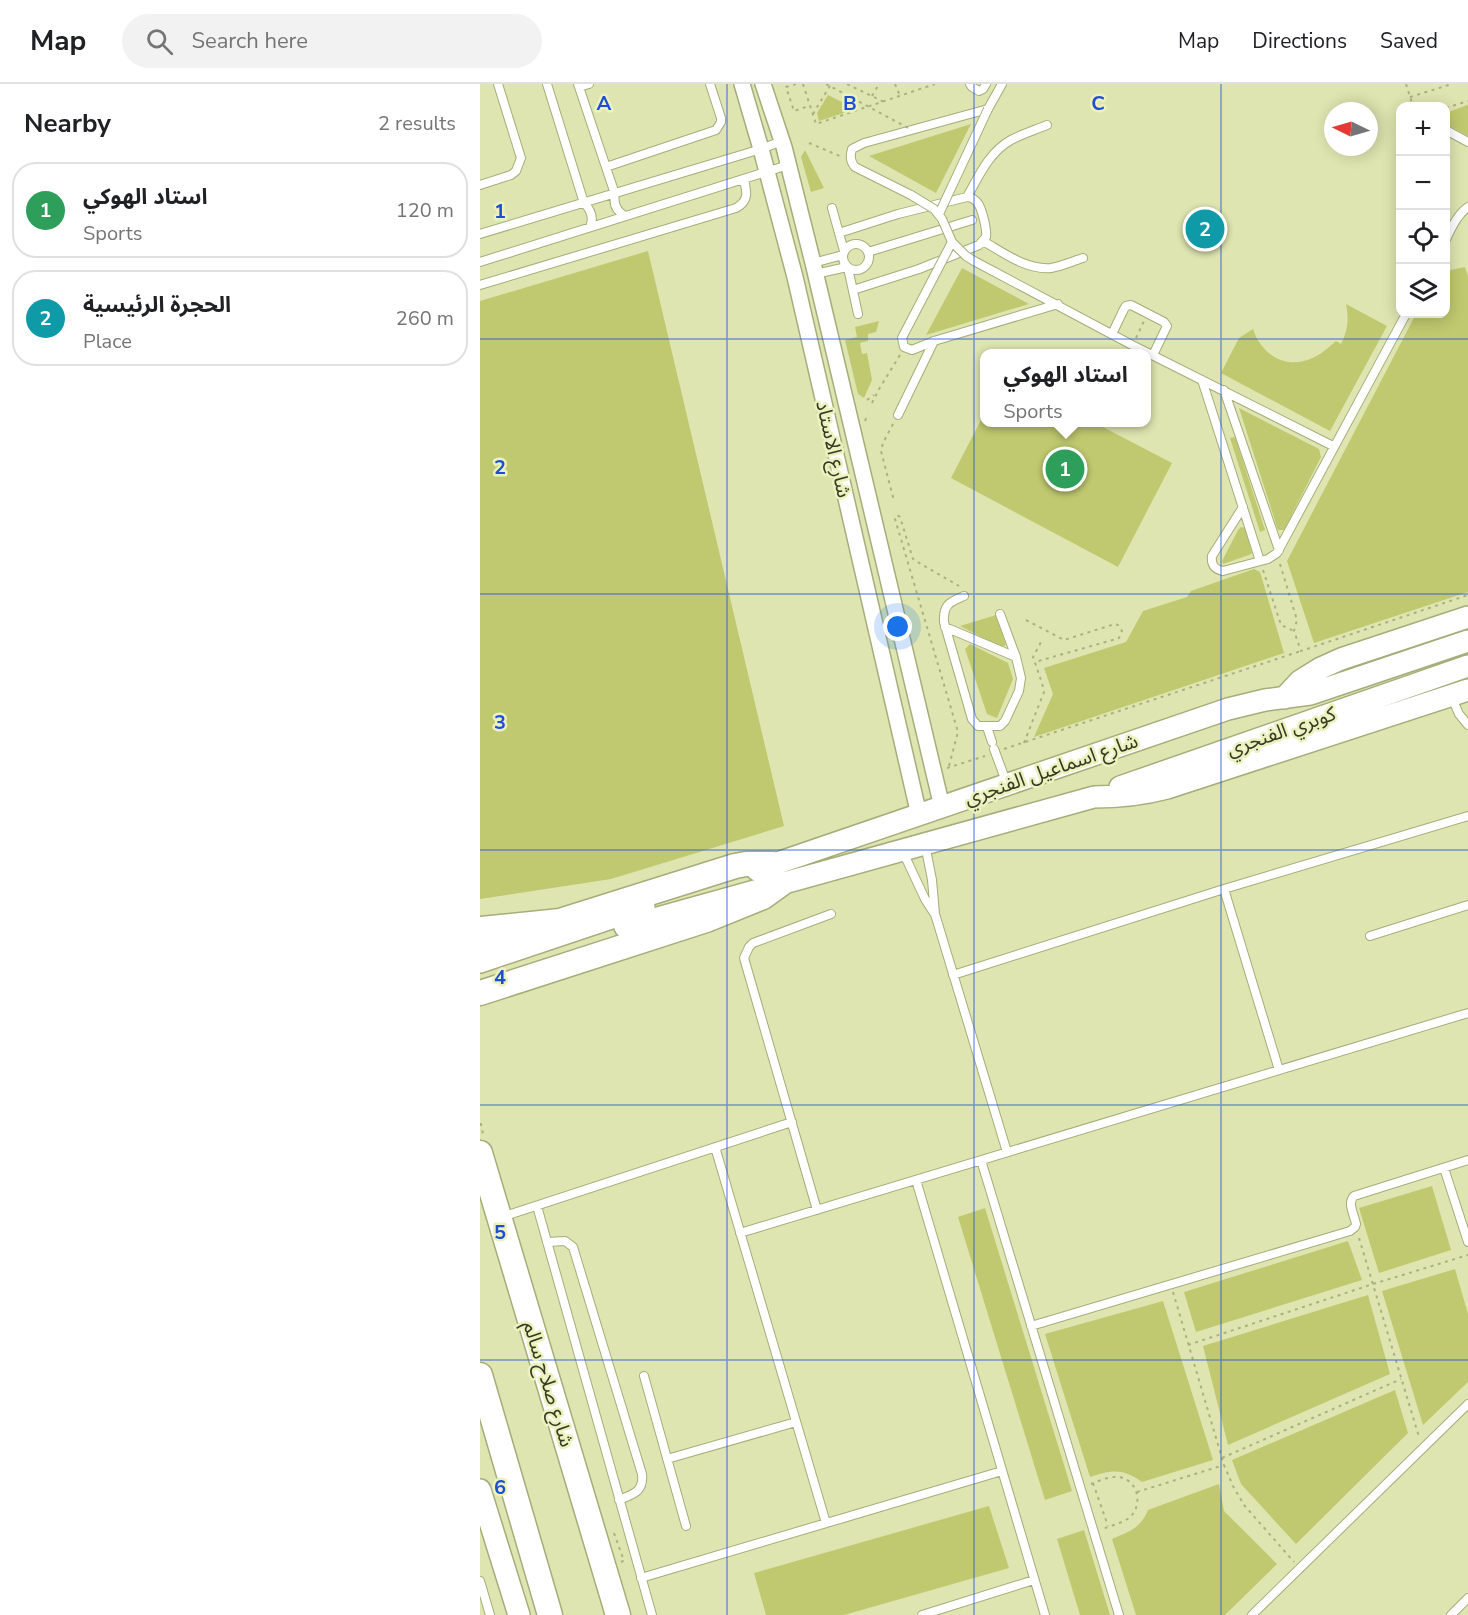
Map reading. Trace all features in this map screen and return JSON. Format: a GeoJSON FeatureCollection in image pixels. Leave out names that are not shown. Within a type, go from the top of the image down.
{"type":"FeatureCollection","features":[{"type":"Feature","properties":{"kind":"highway"},"geometry":{"type":"LineString","coordinates":[[480,953],[497,943],[560,921],[735,866],[746,864],[777,874],[763,897],[706,920],[484,985]]}},
{"type":"Feature","properties":{"kind":"highway"},"geometry":{"type":"LineString","coordinates":[[480,929],[560,921]]}},
{"type":"Feature","properties":{"kind":"highway","name":"شارع صلاح سالم"},"geometry":{"type":"LineString","coordinates":[[482,1146],[500,1218],[618,1615]]}},
{"type":"Feature","properties":{"kind":"highway"},"geometry":{"type":"LineString","coordinates":[[480,1375],[550,1615]]}},
{"type":"Feature","properties":{"kind":"main road"},"geometry":{"type":"LineString","coordinates":[[1284,698],[1300,681],[1341,659],[1468,617]]}},
{"type":"Feature","properties":{"kind":"main road","name":"كوبري الفنجري"},"geometry":{"type":"LineString","coordinates":[[1284,698],[1328,689],[1468,641]]}},
{"type":"Feature","properties":{"kind":"main road","name":"كوبري الفنجري"},"geometry":{"type":"LineString","coordinates":[[1094,797],[1468,666]]}},
{"type":"Feature","properties":{"kind":"main road","name":"شارع اسماعيل الفنجري"},"geometry":{"type":"LineString","coordinates":[[777,874],[902,851],[1094,797],[1142,794],[1167,788],[1460,692]]}},
{"type":"Feature","properties":{"kind":"main road","name":"شارع اسماعيل الفنجري"},"geometry":{"type":"LineString","coordinates":[[628,919],[777,874],[919,815],[1228,708],[1284,698]]}},
{"type":"Feature","properties":{"kind":"main road"},"geometry":{"type":"LineString","coordinates":[[480,962],[628,919]]}},
{"type":"Feature","properties":{"kind":"main road"},"geometry":{"type":"LineString","coordinates":[[484,985],[628,919]]}},
{"type":"Feature","properties":{"kind":"main road"},"geometry":{"type":"LineString","coordinates":[[482,1504],[519,1615]]}},
{"type":"Feature","properties":{"kind":"street","name":"شارع الاستاد"},"geometry":{"type":"LineString","coordinates":[[742,84],[795,277],[919,815]]}},
{"type":"Feature","properties":{"kind":"street","name":"شارع الاستاد"},"geometry":{"type":"LineString","coordinates":[[764,84],[782,141],[814,268],[942,807]]}},
{"type":"Feature","properties":{"kind":"lane"},"geometry":{"type":"LineString","coordinates":[[480,184],[511,175],[519,165],[520,158],[498,84]]}},
{"type":"Feature","properties":{"kind":"lane"},"geometry":{"type":"LineString","coordinates":[[547,84],[584,203],[592,214],[590,227]]}},
{"type":"Feature","properties":{"kind":"lane"},"geometry":{"type":"LineString","coordinates":[[589,84],[578,86],[615,194],[615,207],[625,216]]}},
{"type":"Feature","properties":{"kind":"lane"},"geometry":{"type":"LineString","coordinates":[[606,167],[716,130],[721,118],[710,84]]}},
{"type":"Feature","properties":{"kind":"lane"},"geometry":{"type":"LineString","coordinates":[[970,84],[979,91],[986,84]]}},
{"type":"Feature","properties":{"kind":"lane"},"geometry":{"type":"LineString","coordinates":[[939,214],[1002,84]]}},
{"type":"Feature","properties":{"kind":"lane"},"geometry":{"type":"LineString","coordinates":[[988,109],[857,145],[852,149],[851,162],[861,171],[929,205],[939,214],[952,242],[966,256],[1140,349]]}},
{"type":"Feature","properties":{"kind":"lane"},"geometry":{"type":"LineString","coordinates":[[967,197],[985,165],[996,151],[1011,140],[1047,125]]}},
{"type":"Feature","properties":{"kind":"lane"},"geometry":{"type":"LineString","coordinates":[[1450,132],[1468,142]]}},
{"type":"Feature","properties":{"kind":"lane"},"geometry":{"type":"LineString","coordinates":[[480,234],[782,141]]}},
{"type":"Feature","properties":{"kind":"lane"},"geometry":{"type":"LineString","coordinates":[[480,262],[788,165]]}},
{"type":"Feature","properties":{"kind":"lane"},"geometry":{"type":"LineString","coordinates":[[480,285],[736,208],[742,204],[747,195],[744,180]]}},
{"type":"Feature","properties":{"kind":"lane"},"geometry":{"type":"LineString","coordinates":[[839,233],[898,214],[967,197],[972,198],[979,206],[986,232],[983,242],[979,245],[919,269],[853,290]]}},
{"type":"Feature","properties":{"kind":"lane"},"geometry":{"type":"LineString","coordinates":[[1450,222],[1468,207]]}},
{"type":"Feature","properties":{"kind":"lane"},"geometry":{"type":"LineString","coordinates":[[832,208],[858,314]]}},
{"type":"Feature","properties":{"kind":"lane"},"geometry":{"type":"LineString","coordinates":[[868,252],[972,220]]}},
{"type":"Feature","properties":{"kind":"lane"},"geometry":{"type":"LineString","coordinates":[[952,242],[902,338],[902,343],[908,350],[916,350],[934,341],[1058,304]]}},
{"type":"Feature","properties":{"kind":"lane"},"geometry":{"type":"LineString","coordinates":[[983,242],[1034,267],[1050,268],[1083,258]]}},
{"type":"Feature","properties":{"kind":"lane"},"geometry":{"type":"LineString","coordinates":[[856,244],[868,252],[868,262],[862,269],[814,268],[843,253],[847,247],[856,244]]}},
{"type":"Feature","properties":{"kind":"lane"},"geometry":{"type":"LineString","coordinates":[[1112,334],[1126,306],[1131,305],[1166,322],[1167,326],[1153,355],[1334,446]]}},
{"type":"Feature","properties":{"kind":"lane"},"geometry":{"type":"LineString","coordinates":[[1242,507],[1212,556],[1217,570],[1223,571],[1260,561],[1272,557],[1279,550],[1404,318]]}},
{"type":"Feature","properties":{"kind":"lane"},"geometry":{"type":"LineString","coordinates":[[898,415],[934,341]]}},
{"type":"Feature","properties":{"kind":"lane"},"geometry":{"type":"LineString","coordinates":[[1202,380],[1260,561]]}},
{"type":"Feature","properties":{"kind":"lane"},"geometry":{"type":"LineString","coordinates":[[1224,390],[1279,550]]}},
{"type":"Feature","properties":{"kind":"lane"},"geometry":{"type":"LineString","coordinates":[[964,596],[946,606],[945,627],[972,719],[978,726],[997,727],[1003,724],[1019,691],[1021,678],[1016,657],[1000,614]]}},
{"type":"Feature","properties":{"kind":"lane"},"geometry":{"type":"LineString","coordinates":[[945,627],[1016,657]]}},
{"type":"Feature","properties":{"kind":"lane"},"geometry":{"type":"LineString","coordinates":[[1460,692],[1459,714],[1468,725]]}},
{"type":"Feature","properties":{"kind":"lane"},"geometry":{"type":"LineString","coordinates":[[987,727],[1007,784]]}},
{"type":"Feature","properties":{"kind":"lane"},"geometry":{"type":"LineString","coordinates":[[953,975],[1224,889],[1468,816]]}},
{"type":"Feature","properties":{"kind":"lane"},"geometry":{"type":"LineString","coordinates":[[925,844],[932,880],[935,914],[1008,1152]]}},
{"type":"Feature","properties":{"kind":"lane"},"geometry":{"type":"LineString","coordinates":[[902,851],[925,899],[935,914]]}},
{"type":"Feature","properties":{"kind":"lane"},"geometry":{"type":"LineString","coordinates":[[1224,889],[1279,1070]]}},
{"type":"Feature","properties":{"kind":"lane"},"geometry":{"type":"LineString","coordinates":[[1370,936],[1468,905]]}},
{"type":"Feature","properties":{"kind":"lane"},"geometry":{"type":"LineString","coordinates":[[817,1210],[744,958],[753,943],[831,914]]}},
{"type":"Feature","properties":{"kind":"lane"},"geometry":{"type":"LineString","coordinates":[[740,1233],[1468,1013]]}},
{"type":"Feature","properties":{"kind":"lane"},"geometry":{"type":"LineString","coordinates":[[500,1218],[792,1122]]}},
{"type":"Feature","properties":{"kind":"lane"},"geometry":{"type":"LineString","coordinates":[[715,1147],[826,1523]]}},
{"type":"Feature","properties":{"kind":"lane"},"geometry":{"type":"LineString","coordinates":[[981,1160],[1119,1615]]}},
{"type":"Feature","properties":{"kind":"lane"},"geometry":{"type":"LineString","coordinates":[[1031,1326],[1350,1231],[1355,1227],[1350,1203],[1354,1196],[1468,1160]]}},
{"type":"Feature","properties":{"kind":"lane"},"geometry":{"type":"LineString","coordinates":[[1444,1168],[1465,1221],[1468,1242]]}},
{"type":"Feature","properties":{"kind":"lane"},"geometry":{"type":"LineString","coordinates":[[916,1180],[1045,1615]]}},
{"type":"Feature","properties":{"kind":"lane"},"geometry":{"type":"LineString","coordinates":[[537,1206],[652,1615]]}},
{"type":"Feature","properties":{"kind":"lane"},"geometry":{"type":"LineString","coordinates":[[547,1242],[565,1241],[573,1247],[642,1474],[638,1491],[620,1500]]}},
{"type":"Feature","properties":{"kind":"lane"},"geometry":{"type":"LineString","coordinates":[[644,1376],[686,1526]]}},
{"type":"Feature","properties":{"kind":"lane"},"geometry":{"type":"LineString","coordinates":[[1252,1615],[1468,1404]]}},
{"type":"Feature","properties":{"kind":"lane"},"geometry":{"type":"LineString","coordinates":[[667,1459],[796,1422]]}},
{"type":"Feature","properties":{"kind":"lane"},"geometry":{"type":"LineString","coordinates":[[641,1578],[1002,1471]]}},
{"type":"Feature","properties":{"kind":"lane"},"geometry":{"type":"LineString","coordinates":[[922,1615],[1034,1580]]}},
{"type":"Feature","properties":{"kind":"lane"},"geometry":{"type":"LineString","coordinates":[[480,1581],[490,1615]]}},
{"type":"Feature","properties":{"kind":"lane"},"geometry":{"type":"LineString","coordinates":[[1451,1615],[1468,1598]]}},
{"type":"Feature","properties":{"kind":"path"},"geometry":{"type":"LineString","coordinates":[[796,84],[786,87],[794,111],[810,106]]}},
{"type":"Feature","properties":{"kind":"path"},"geometry":{"type":"LineString","coordinates":[[802,84],[816,124],[936,84]]}},
{"type":"Feature","properties":{"kind":"path"},"geometry":{"type":"LineString","coordinates":[[826,84],[912,130]]}},
{"type":"Feature","properties":{"kind":"path"},"geometry":{"type":"LineString","coordinates":[[813,114],[831,84]]}},
{"type":"Feature","properties":{"kind":"path"},"geometry":{"type":"LineString","coordinates":[[847,84],[884,102]]}},
{"type":"Feature","properties":{"kind":"path"},"geometry":{"type":"LineString","coordinates":[[858,89],[861,84]]}},
{"type":"Feature","properties":{"kind":"path"},"geometry":{"type":"LineString","coordinates":[[872,96],[879,84]]}},
{"type":"Feature","properties":{"kind":"path"},"geometry":{"type":"LineString","coordinates":[[896,84],[900,96]]}},
{"type":"Feature","properties":{"kind":"path"},"geometry":{"type":"LineString","coordinates":[[1401,85],[1405,84],[1412,102]]}},
{"type":"Feature","properties":{"kind":"path"},"geometry":{"type":"LineString","coordinates":[[1410,97],[1452,84]]}},
{"type":"Feature","properties":{"kind":"path"},"geometry":{"type":"LineString","coordinates":[[1450,107],[1468,101]]}},
{"type":"Feature","properties":{"kind":"path"},"geometry":{"type":"LineString","coordinates":[[809,143],[847,160]]}},
{"type":"Feature","properties":{"kind":"path"},"geometry":{"type":"LineString","coordinates":[[1132,345],[1148,313]]}},
{"type":"Feature","properties":{"kind":"path"},"geometry":{"type":"LineString","coordinates":[[872,403],[899,356]]}},
{"type":"Feature","properties":{"kind":"path"},"geometry":{"type":"LineString","coordinates":[[867,400],[876,394]]}},
{"type":"Feature","properties":{"kind":"path"},"geometry":{"type":"LineString","coordinates":[[894,501],[881,451],[898,415]]}},
{"type":"Feature","properties":{"kind":"path"},"geometry":{"type":"LineString","coordinates":[[949,767],[958,732],[895,519],[897,515],[900,517],[914,559],[962,587]]}},
{"type":"Feature","properties":{"kind":"path"},"geometry":{"type":"LineString","coordinates":[[1280,565],[1297,620],[1293,632]]}},
{"type":"Feature","properties":{"kind":"path"},"geometry":{"type":"LineString","coordinates":[[1263,570],[1281,625],[1293,632],[1301,651]]}},
{"type":"Feature","properties":{"kind":"path"},"geometry":{"type":"LineString","coordinates":[[933,772],[994,747],[1024,743],[1468,596]]}},
{"type":"Feature","properties":{"kind":"path"},"geometry":{"type":"LineString","coordinates":[[1026,620],[1064,640],[1115,624],[1122,631],[1119,638],[1035,662]]}},
{"type":"Feature","properties":{"kind":"path"},"geometry":{"type":"LineString","coordinates":[[1024,743],[1044,692],[1034,655],[1041,642]]}},
{"type":"Feature","properties":{"kind":"path"},"geometry":{"type":"LineString","coordinates":[[480,1124],[482,1124],[482,1146]]}},
{"type":"Feature","properties":{"kind":"path"},"geometry":{"type":"LineString","coordinates":[[1355,1227],[1422,1448]]}},
{"type":"Feature","properties":{"kind":"path"},"geometry":{"type":"LineString","coordinates":[[1188,1345],[1468,1255]]}},
{"type":"Feature","properties":{"kind":"path"},"geometry":{"type":"LineString","coordinates":[[1171,1283],[1224,1465],[1233,1486],[1244,1505],[1300,1568]]}},
{"type":"Feature","properties":{"kind":"path"},"geometry":{"type":"LineString","coordinates":[[1222,1458],[1402,1379]]}},
{"type":"Feature","properties":{"kind":"path"},"geometry":{"type":"LineString","coordinates":[[1137,1492],[1224,1465]]}},
{"type":"Feature","properties":{"kind":"path"},"geometry":{"type":"LineString","coordinates":[[1080,1488],[1115,1477],[1128,1481],[1137,1492],[1137,1505],[1131,1516],[1094,1532]]}},
{"type":"Feature","properties":{"kind":"path"},"geometry":{"type":"LineString","coordinates":[[1093,1483],[1108,1527]]}},
{"type":"Feature","properties":{"kind":"path"},"geometry":{"type":"LineString","coordinates":[[614,1533],[624,1561]]}},
{"type":"Feature","properties":{"kind":"green space"},"geometry":{"type":"Polygon","coordinates":[[[828,95],[856,109],[819,121],[817,113],[828,95]]]}},
{"type":"Feature","properties":{"kind":"green space"},"geometry":{"type":"Polygon","coordinates":[[[1468,106],[1468,136],[1450,126],[1450,111],[1468,106]]]}},
{"type":"Feature","properties":{"kind":"green space"},"geometry":{"type":"Polygon","coordinates":[[[971,124],[936,193],[869,156],[971,124]]]}},
{"type":"Feature","properties":{"kind":"green space"},"geometry":{"type":"Polygon","coordinates":[[[805,150],[824,188],[811,192],[801,157],[805,150]]]}},
{"type":"Feature","properties":{"kind":"green space"},"geometry":{"type":"Polygon","coordinates":[[[648,251],[784,826],[611,879],[480,899],[480,301],[648,251]]]}},
{"type":"Feature","properties":{"kind":"green space"},"geometry":{"type":"Polygon","coordinates":[[[1465,267],[1468,276],[1468,592],[1314,643],[1287,561],[1414,318],[1450,318],[1450,270],[1465,267]]]}},
{"type":"Feature","properties":{"kind":"green space"},"geometry":{"type":"Polygon","coordinates":[[[962,268],[1029,304],[926,335],[962,268]]]}},
{"type":"Feature","properties":{"kind":"green space"},"geometry":{"type":"Polygon","coordinates":[[[1346,304],[1387,326],[1330,431],[1221,373],[1239,338],[1253,329],[1256,337],[1272,356],[1287,362],[1309,360],[1336,341],[1341,344],[1347,324],[1346,304]]]}},
{"type":"Feature","properties":{"kind":"green space"},"geometry":{"type":"Polygon","coordinates":[[[879,321],[876,332],[868,334],[868,341],[860,343],[862,354],[867,353],[872,380],[864,398],[858,394],[845,340],[857,337],[855,327],[879,321]]]}},
{"type":"Feature","properties":{"kind":"green space"},"geometry":{"type":"Polygon","coordinates":[[[1239,408],[1319,449],[1321,457],[1284,530],[1278,530],[1239,408]]]}},
{"type":"Feature","properties":{"kind":"green space"},"geometry":{"type":"Polygon","coordinates":[[[980,422],[980,427],[1103,427],[1172,463],[1118,567],[951,478],[980,422]]]}},
{"type":"Feature","properties":{"kind":"green space"},"geometry":{"type":"Polygon","coordinates":[[[1235,437],[1265,530],[1260,532],[1230,438],[1235,437]]]}},
{"type":"Feature","properties":{"kind":"green space"},"geometry":{"type":"Polygon","coordinates":[[[1241,527],[1245,528],[1252,553],[1223,564],[1222,561],[1241,527]]]}},
{"type":"Feature","properties":{"kind":"green space"},"geometry":{"type":"Polygon","coordinates":[[[1254,569],[1260,572],[1284,653],[1034,737],[1053,694],[1044,668],[1126,642],[1143,611],[1187,597],[1191,591],[1254,569]]]}},
{"type":"Feature","properties":{"kind":"green space"},"geometry":{"type":"Polygon","coordinates":[[[996,615],[1006,645],[1001,647],[960,626],[996,615]]]}},
{"type":"Feature","properties":{"kind":"green space"},"geometry":{"type":"Polygon","coordinates":[[[970,644],[1008,663],[1013,679],[997,718],[987,714],[965,649],[970,644]]]}},
{"type":"Feature","properties":{"kind":"green space"},"geometry":{"type":"Polygon","coordinates":[[[1432,1186],[1451,1250],[1379,1273],[1359,1208],[1432,1186]]]}},
{"type":"Feature","properties":{"kind":"green space"},"geometry":{"type":"Polygon","coordinates":[[[985,1208],[1072,1491],[1045,1500],[958,1217],[985,1208]]]}},
{"type":"Feature","properties":{"kind":"green space"},"geometry":{"type":"Polygon","coordinates":[[[1348,1241],[1362,1280],[1196,1332],[1184,1292],[1348,1241]]]}},
{"type":"Feature","properties":{"kind":"green space"},"geometry":{"type":"Polygon","coordinates":[[[1455,1269],[1468,1314],[1468,1382],[1423,1425],[1382,1291],[1455,1269]]]}},
{"type":"Feature","properties":{"kind":"green space"},"geometry":{"type":"Polygon","coordinates":[[[1368,1295],[1390,1374],[1228,1445],[1203,1346],[1368,1295]]]}},
{"type":"Feature","properties":{"kind":"green space"},"geometry":{"type":"Polygon","coordinates":[[[1163,1301],[1213,1460],[1142,1482],[1123,1472],[1090,1477],[1045,1334],[1163,1301]]]}},
{"type":"Feature","properties":{"kind":"green space"},"geometry":{"type":"Polygon","coordinates":[[[1395,1390],[1408,1433],[1296,1544],[1241,1484],[1232,1460],[1395,1390]]]}},
{"type":"Feature","properties":{"kind":"green space"},"geometry":{"type":"Polygon","coordinates":[[[1219,1484],[1224,1511],[1277,1564],[1225,1615],[1136,1615],[1112,1539],[1138,1525],[1148,1510],[1219,1484]]]}},
{"type":"Feature","properties":{"kind":"green space"},"geometry":{"type":"Polygon","coordinates":[[[989,1506],[1009,1568],[844,1615],[766,1615],[754,1573],[989,1506]]]}},
{"type":"Feature","properties":{"kind":"green space"},"geometry":{"type":"Polygon","coordinates":[[[1084,1530],[1110,1615],[1080,1615],[1057,1539],[1084,1530]]]}},
{"type":"Feature","properties":{"kind":"place","name":"الحجرة الرئيسية"},"geometry":{"type":"Point","coordinates":[1205,229]}},
{"type":"Feature","properties":{"kind":"place","name":"استاد الهوكي"},"geometry":{"type":"Point","coordinates":[1065,469]}}]}
